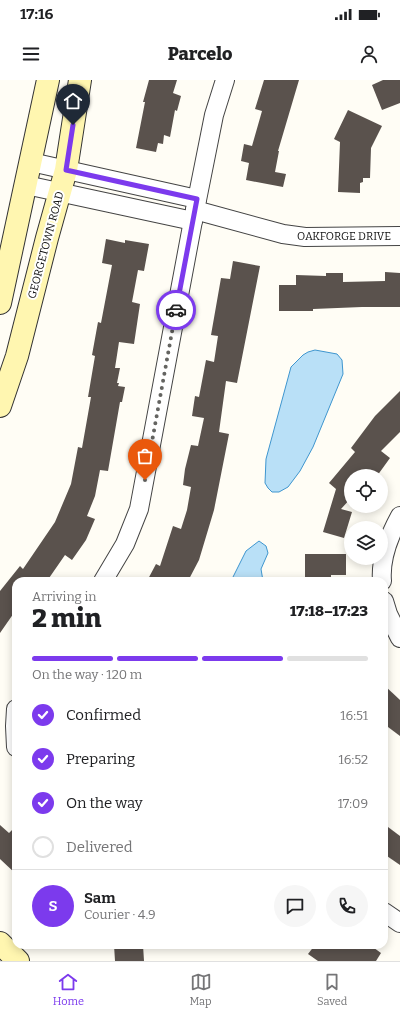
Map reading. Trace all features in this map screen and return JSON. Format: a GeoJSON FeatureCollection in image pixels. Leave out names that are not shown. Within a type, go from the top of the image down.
{"type":"FeatureCollection","features":[{"type":"Feature","properties":{"kind":"main road"},"geometry":{"type":"LineString","coordinates":[[0,303],[48,80]]}},
{"type":"Feature","properties":{"kind":"main road","name":"GEORGETOWN ROAD"},"geometry":{"type":"LineString","coordinates":[[0,406],[17,356],[66,170],[80,80]]}},
{"type":"Feature","properties":{"kind":"main road"},"geometry":{"type":"LineString","coordinates":[[0,943],[18,961]]}},
{"type":"Feature","properties":{"kind":"street"},"geometry":{"type":"LineString","coordinates":[[105,577],[125,544],[139,509],[214,115],[225,80]]}},
{"type":"Feature","properties":{"kind":"street","name":"OAKFORGE DRIVE"},"geometry":{"type":"LineString","coordinates":[[31,162],[66,170],[195,210],[283,234],[305,237],[400,236]]}},
{"type":"Feature","properties":{"kind":"street"},"geometry":{"type":"LineString","coordinates":[[26,185],[60,193],[195,210]]}},
{"type":"Feature","properties":{"kind":"street"},"geometry":{"type":"LineString","coordinates":[[382,577],[386,546],[400,516]]}},
{"type":"Feature","properties":{"kind":"street"},"geometry":{"type":"LineString","coordinates":[[388,614],[400,638]]}},
{"type":"Feature","properties":{"kind":"street"},"geometry":{"type":"LineString","coordinates":[[388,915],[400,923]]}},
{"type":"Feature","properties":{"kind":"water"},"geometry":{"type":"Polygon","coordinates":[[[315,350],[337,354],[342,360],[343,374],[313,447],[300,471],[288,487],[279,492],[272,492],[265,483],[266,459],[291,367],[303,355],[315,350]]]}},
{"type":"Feature","properties":{"kind":"water"},"geometry":{"type":"Polygon","coordinates":[[[259,541],[266,546],[268,553],[261,569],[262,577],[233,577],[246,551],[259,541]]]}},
{"type":"Feature","properties":{"kind":"building"},"geometry":{"type":"Polygon","coordinates":[[[149,80],[177,80],[173,93],[181,96],[177,111],[175,110],[170,137],[164,135],[163,144],[158,143],[156,152],[136,148],[145,102],[143,102],[149,80]]]}},
{"type":"Feature","properties":{"kind":"building"},"geometry":{"type":"Polygon","coordinates":[[[264,80],[299,80],[278,151],[275,172],[286,174],[283,187],[246,180],[249,163],[241,161],[244,144],[252,146],[262,111],[255,109],[264,80]]]}},
{"type":"Feature","properties":{"kind":"building"},"geometry":{"type":"Polygon","coordinates":[[[383,80],[400,80],[400,103],[382,110],[372,85],[383,80]]]}},
{"type":"Feature","properties":{"kind":"building"},"geometry":{"type":"Polygon","coordinates":[[[348,110],[382,126],[371,148],[370,178],[363,178],[363,182],[360,183],[360,193],[338,192],[340,142],[334,139],[348,110]]]}},
{"type":"Feature","properties":{"kind":"building"},"geometry":{"type":"Polygon","coordinates":[[[106,239],[125,243],[125,240],[149,244],[144,271],[138,270],[132,302],[140,304],[134,344],[119,342],[115,368],[120,368],[117,383],[119,383],[118,386],[125,387],[122,402],[120,402],[108,471],[100,470],[95,496],[87,516],[95,519],[86,540],[72,560],[65,555],[50,577],[12,577],[12,616],[0,633],[0,591],[20,566],[23,569],[55,522],[71,484],[78,447],[82,448],[91,397],[88,397],[95,356],[92,355],[98,322],[101,323],[112,265],[102,263],[106,239]]]}},
{"type":"Feature","properties":{"kind":"building"},"geometry":{"type":"Polygon","coordinates":[[[233,261],[260,266],[237,383],[226,381],[219,432],[229,434],[214,510],[199,560],[190,577],[149,577],[156,564],[160,566],[173,526],[181,529],[187,510],[191,487],[183,485],[185,469],[191,445],[198,446],[204,418],[192,416],[195,396],[199,397],[206,360],[214,362],[218,336],[211,335],[221,278],[230,279],[233,261]]]}},
{"type":"Feature","properties":{"kind":"building"},"geometry":{"type":"Polygon","coordinates":[[[385,272],[400,273],[400,307],[362,307],[313,309],[313,311],[279,311],[279,285],[296,285],[296,275],[326,276],[326,273],[343,273],[343,282],[385,281],[385,272]]]}},
{"type":"Feature","properties":{"kind":"building"},"geometry":{"type":"Polygon","coordinates":[[[400,391],[400,432],[381,451],[390,458],[382,469],[344,469],[344,506],[341,509],[344,510],[344,513],[352,513],[349,521],[344,521],[344,538],[323,532],[336,489],[329,483],[355,452],[351,448],[375,416],[400,391]]]}},
{"type":"Feature","properties":{"kind":"building"},"geometry":{"type":"Polygon","coordinates":[[[305,554],[344,554],[346,575],[331,575],[331,577],[305,577],[305,554]]]}},
{"type":"Feature","properties":{"kind":"building"},"geometry":{"type":"Polygon","coordinates":[[[388,689],[400,700],[400,736],[388,727],[388,689]]]}},
{"type":"Feature","properties":{"kind":"building"},"geometry":{"type":"Polygon","coordinates":[[[0,825],[9,833],[12,830],[12,870],[0,859],[0,825]]]}},
{"type":"Feature","properties":{"kind":"building"},"geometry":{"type":"Polygon","coordinates":[[[388,827],[400,836],[400,865],[388,857],[388,827]]]}},
{"type":"Feature","properties":{"kind":"building"},"geometry":{"type":"Polygon","coordinates":[[[114,949],[143,949],[144,961],[115,961],[114,949]]]}},
{"type":"Feature","properties":{"kind":"building"},"geometry":{"type":"Polygon","coordinates":[[[312,949],[376,949],[381,953],[376,961],[318,961],[308,954],[312,949]]]}},
{"type":"Feature","properties":{"kind":"way so far"},"geometry":{"type":"LineString","coordinates":[[145,480],[176,310]]}},
{"type":"Feature","properties":{"kind":"route"},"geometry":{"type":"LineString","coordinates":[[73,125],[66,170],[197,199],[176,310]]}}]}
